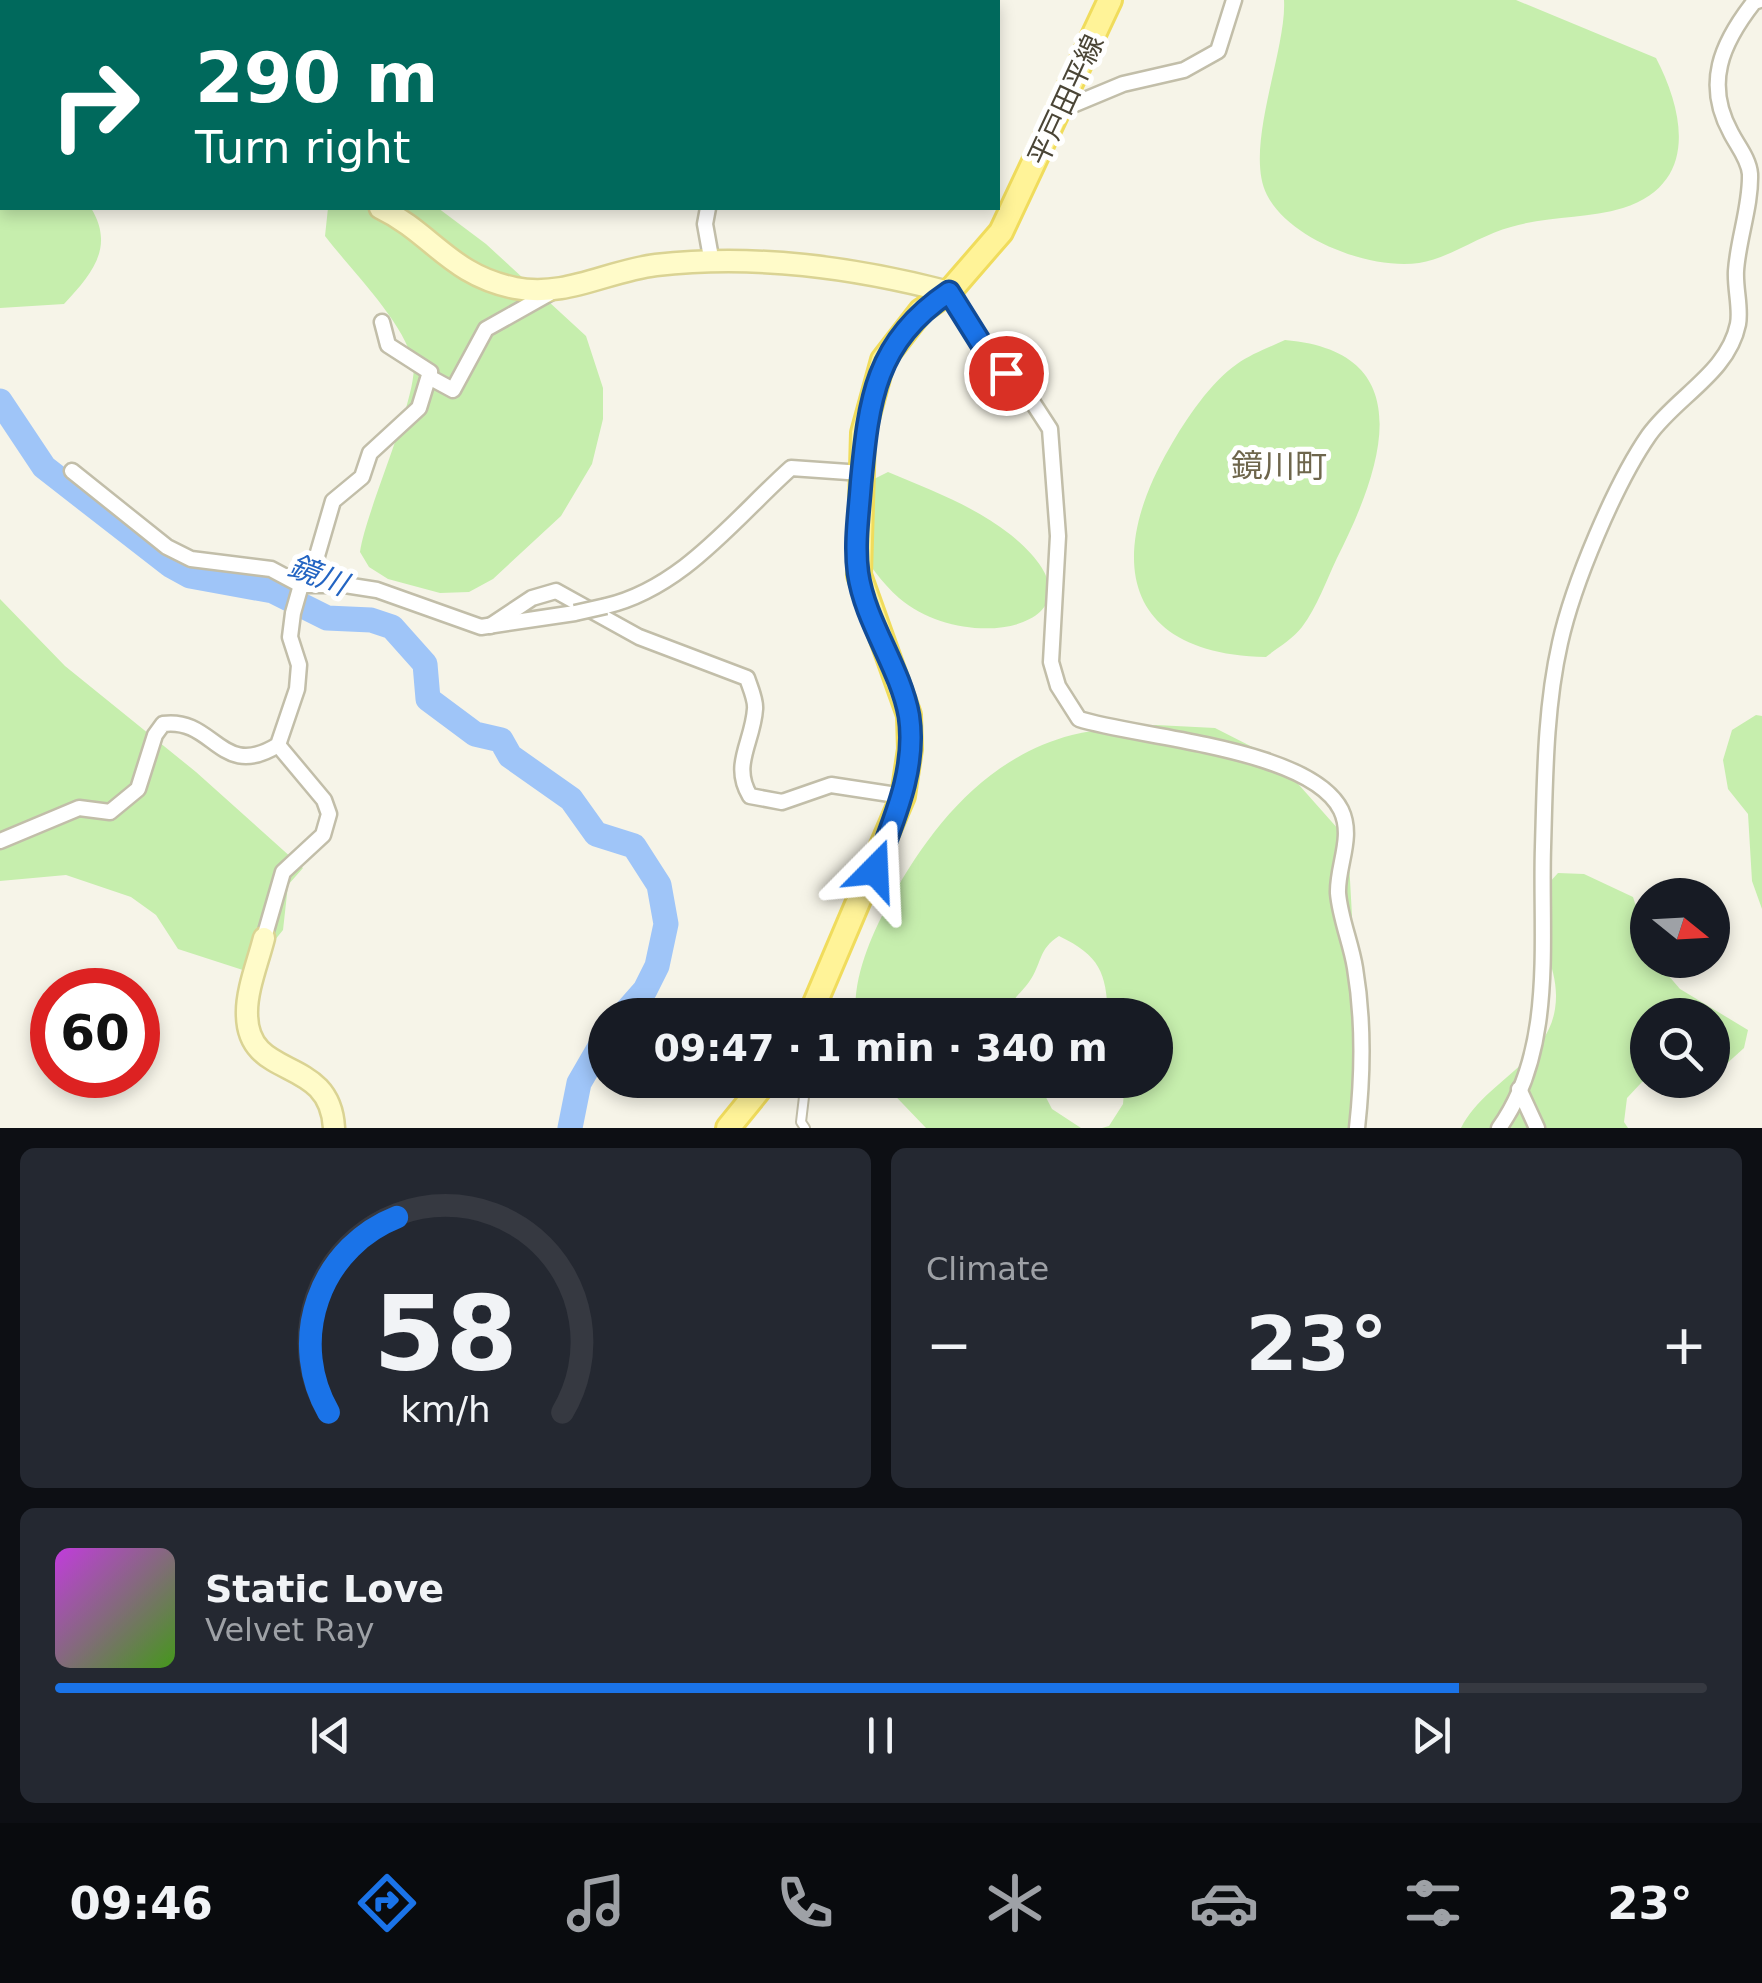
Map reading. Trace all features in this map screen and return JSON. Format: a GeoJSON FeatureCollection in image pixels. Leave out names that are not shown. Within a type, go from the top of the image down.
{"type":"FeatureCollection","features":[{"type":"Feature","properties":{"kind":"main road","name":"平戸田平線"},"geometry":{"type":"LineString","coordinates":[[818,998],[903,796],[910,750],[908,715],[858,576],[863,433],[883,360],[920,311],[949,292],[1002,232],[1063,109],[1110,0]]}},
{"type":"Feature","properties":{"kind":"main road"},"geometry":{"type":"LineString","coordinates":[[728,1128],[752,1098]]}},
{"type":"Feature","properties":{"kind":"street"},"geometry":{"type":"LineString","coordinates":[[1063,109],[1123,84],[1184,70],[1218,52],[1234,0]]}},
{"type":"Feature","properties":{"kind":"street"},"geometry":{"type":"LineString","coordinates":[[1500,1128],[1519,1089],[1533,1043],[1542,985],[1544,830],[1560,640],[1594,546],[1646,439],[1669,408],[1728,353],[1738,322],[1736,271],[1750,171],[1717,106],[1714,88],[1728,41],[1754,2],[1760,0]]}},
{"type":"Feature","properties":{"kind":"street"},"geometry":{"type":"LineString","coordinates":[[384,210],[405,222],[449,262],[480,278],[516,288],[553,291]]}},
{"type":"Feature","properties":{"kind":"street"},"geometry":{"type":"LineString","coordinates":[[708,210],[705,224],[712,263]]}},
{"type":"Feature","properties":{"kind":"street"},"geometry":{"type":"LineString","coordinates":[[428,377],[453,390],[486,328],[553,291],[651,266],[826,264],[949,292],[989,356],[1024,389],[1050,428],[1058,536],[1051,662],[1058,686],[1079,718],[1192,740],[1254,758],[1295,774],[1340,808],[1346,828],[1338,893],[1356,967],[1362,1030],[1357,1128]]}},
{"type":"Feature","properties":{"kind":"street"},"geometry":{"type":"LineString","coordinates":[[0,841],[80,808],[110,812],[138,790],[155,735],[164,724],[179,722],[240,758],[255,759],[278,745],[298,689],[299,665],[290,636],[293,613],[301,585],[312,573],[333,501],[362,477],[370,453],[418,408],[430,372],[388,345],[382,322]]}},
{"type":"Feature","properties":{"kind":"street"},"geometry":{"type":"LineString","coordinates":[[72,472],[167,547],[192,559],[271,570],[301,585],[345,584],[377,590],[450,619],[490,626],[628,601],[730,532],[791,468],[862,473]]}},
{"type":"Feature","properties":{"kind":"street"},"geometry":{"type":"LineString","coordinates":[[490,626],[532,598],[556,591],[639,637],[747,678],[756,706],[741,760],[743,784],[750,796],[782,802],[831,785],[903,796]]}},
{"type":"Feature","properties":{"kind":"street"},"geometry":{"type":"LineString","coordinates":[[278,745],[324,800],[328,814],[323,835],[283,872],[246,1012],[250,1044],[260,1054],[310,1077],[327,1094],[334,1128]]}},
{"type":"Feature","properties":{"kind":"street"},"geometry":{"type":"LineString","coordinates":[[1519,1089],[1537,1128]]}},
{"type":"Feature","properties":{"kind":"lane"},"geometry":{"type":"LineString","coordinates":[[804,1098],[801,1122],[805,1128]]}},
{"type":"Feature","properties":{"kind":"green space"},"geometry":{"type":"Polygon","coordinates":[[[1284,0],[1516,0],[1656,58],[1674,102],[1678,124],[1674,165],[1664,182],[1647,197],[1623,208],[1511,227],[1419,263],[1378,262],[1334,248],[1294,226],[1278,211],[1267,195],[1261,175],[1263,126],[1284,0]]]}},
{"type":"Feature","properties":{"kind":"green space"},"geometry":{"type":"Polygon","coordinates":[[[0,210],[92,210],[101,235],[97,259],[64,304],[0,308],[0,210]]]}},
{"type":"Feature","properties":{"kind":"green space"},"geometry":{"type":"Polygon","coordinates":[[[328,210],[441,210],[486,244],[586,336],[603,388],[603,419],[592,464],[561,516],[493,579],[469,592],[440,593],[388,579],[369,567],[360,552],[409,397],[413,361],[387,312],[325,236],[328,210]]]}},
{"type":"Feature","properties":{"kind":"green space"},"geometry":{"type":"Polygon","coordinates":[[[1285,340],[1329,349],[1358,367],[1374,392],[1380,422],[1376,455],[1353,525],[1302,627],[1266,657],[1218,652],[1181,638],[1155,618],[1140,592],[1134,561],[1138,525],[1150,487],[1199,402],[1237,364],[1285,340]]]}},
{"type":"Feature","properties":{"kind":"green space"},"geometry":{"type":"Polygon","coordinates":[[[888,472],[967,507],[1011,535],[1040,565],[1049,591],[1042,610],[1022,622],[994,628],[962,626],[929,616],[899,598],[856,545],[860,486],[888,472]]]}},
{"type":"Feature","properties":{"kind":"green space"},"geometry":{"type":"Polygon","coordinates":[[[0,599],[65,666],[196,772],[303,868],[288,885],[283,930],[249,972],[178,949],[156,915],[131,897],[66,875],[0,881],[0,599]]]}},
{"type":"Feature","properties":{"kind":"green space"},"geometry":{"type":"Polygon","coordinates":[[[1756,715],[1762,716],[1762,909],[1752,881],[1748,814],[1728,789],[1723,760],[1732,730],[1756,715]]]}},
{"type":"Feature","properties":{"kind":"green space"},"geometry":{"type":"Polygon","coordinates":[[[1156,725],[1215,728],[1276,759],[1339,830],[1349,862],[1352,916],[1355,1128],[1102,1128],[1109,1126],[1124,1098],[1173,1098],[1173,998],[1106,998],[1102,976],[1092,958],[1059,936],[1044,952],[1016,998],[856,998],[861,970],[884,912],[943,821],[988,777],[1013,760],[1041,745],[1082,733],[1156,725]]]}},
{"type":"Feature","properties":{"kind":"green space"},"geometry":{"type":"Polygon","coordinates":[[[1558,873],[1584,874],[1630,896],[1630,978],[1671,978],[1695,998],[1630,998],[1630,1095],[1624,1122],[1628,1128],[1461,1128],[1484,1098],[1528,1058],[1550,1027],[1556,989],[1538,923],[1544,891],[1558,873]]]}},
{"type":"Feature","properties":{"kind":"green space"},"geometry":{"type":"Polygon","coordinates":[[[1730,1019],[1748,1030],[1744,1048],[1730,1061],[1730,1019]]]}},
{"type":"Feature","properties":{"kind":"green space"},"geometry":{"type":"Polygon","coordinates":[[[897,1098],[1046,1098],[1052,1109],[1081,1128],[926,1128],[897,1098]]]}},
{"type":"Feature","properties":{"kind":"waterway","name":"鏡川"},"geometry":{"type":"LineString","coordinates":[[0,401],[44,467],[170,565],[190,576],[273,591],[327,618],[371,620],[392,627],[425,664],[428,699],[475,734],[501,740],[510,756],[571,799],[596,834],[634,846],[659,885],[666,924],[657,966],[638,998]]}},
{"type":"Feature","properties":{"kind":"waterway","name":"鏡川"},"geometry":{"type":"LineString","coordinates":[[570,1128],[579,1083],[588,1067]]}},
{"type":"Feature","properties":{"kind":"district","name":"鏡川町"},"geometry":{"type":"Point","coordinates":[1279,466]}},
{"type":"Feature","properties":{"kind":"route"},"geometry":{"type":"LineString","coordinates":[[875,870],[903,796],[910,750],[908,715],[858,576],[863,433],[883,360],[920,311],[949,292],[989,356],[1006,373]]}}]}
